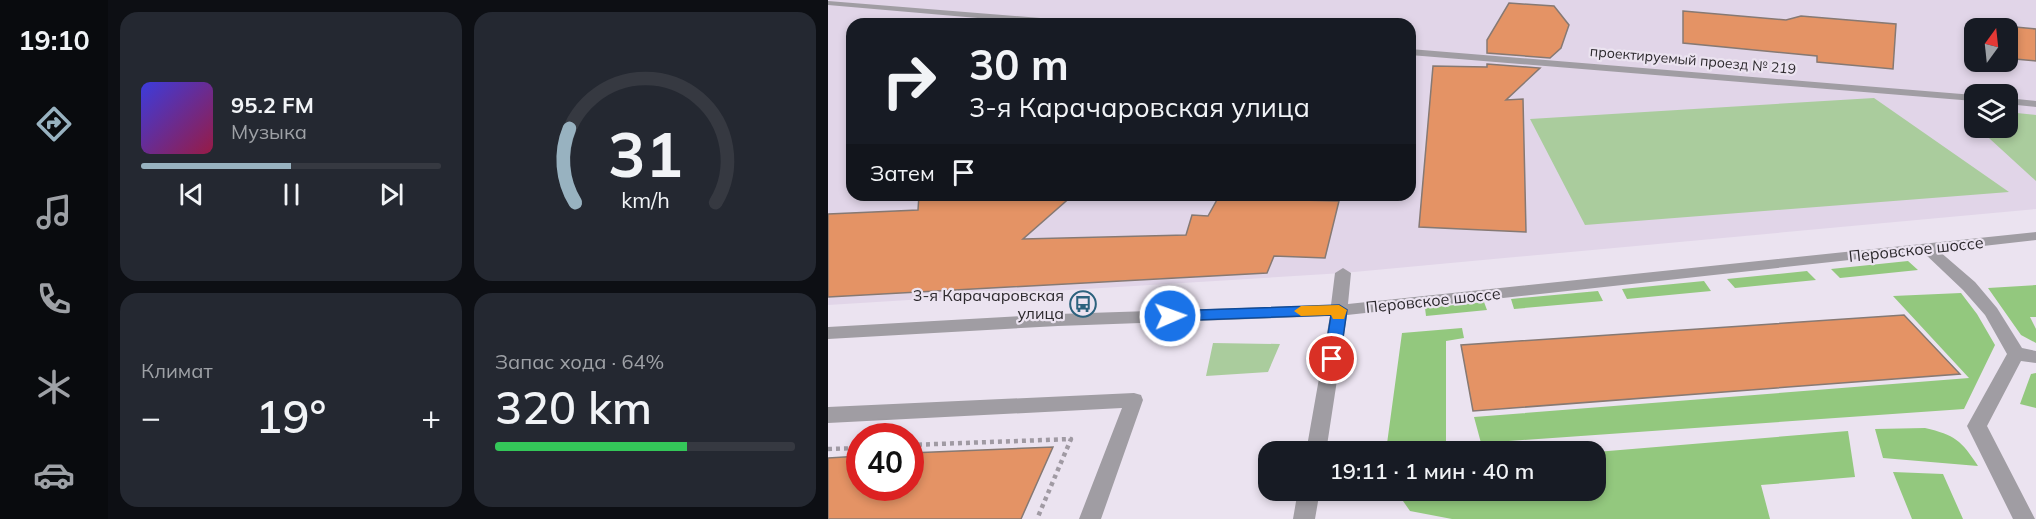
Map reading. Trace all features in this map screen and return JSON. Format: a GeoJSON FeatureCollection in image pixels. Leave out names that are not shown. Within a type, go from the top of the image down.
{"type":"FeatureCollection","features":[{"type":"Feature","properties":{"kind":"street"},"geometry":{"type":"LineString","coordinates":[[828,3],[1006,18]]}},
{"type":"Feature","properties":{"kind":"street","name":"проектируемый проезд № 219"},"geometry":{"type":"LineString","coordinates":[[1416,52],[1964,98]]}},
{"type":"Feature","properties":{"kind":"street"},"geometry":{"type":"LineString","coordinates":[[2018,102],[2036,104]]}},
{"type":"Feature","properties":{"kind":"street","name":"Перовское шоссе"},"geometry":{"type":"LineString","coordinates":[[828,333],[1058,320],[1339,310],[2036,236]]}},
{"type":"Feature","properties":{"kind":"street"},"geometry":{"type":"LineString","coordinates":[[1927,248],[1977,295],[1991,312],[2016,354]]}},
{"type":"Feature","properties":{"kind":"street"},"geometry":{"type":"LineString","coordinates":[[1318,441],[1343,273]]}},
{"type":"Feature","properties":{"kind":"street"},"geometry":{"type":"LineString","coordinates":[[2016,354],[2036,357]]}},
{"type":"Feature","properties":{"kind":"street"},"geometry":{"type":"LineString","coordinates":[[2016,354],[1977,426],[2024,519]]}},
{"type":"Feature","properties":{"kind":"street"},"geometry":{"type":"LineString","coordinates":[[828,415],[1134,400],[1090,519]]}},
{"type":"Feature","properties":{"kind":"street"},"geometry":{"type":"LineString","coordinates":[[1304,519],[1307,501]]}},
{"type":"Feature","properties":{"kind":"path"},"geometry":{"type":"LineString","coordinates":[[924,444],[1071,438],[1036,519]]}},
{"type":"Feature","properties":{"kind":"path"},"geometry":{"type":"LineString","coordinates":[[828,449],[846,448]]}},
{"type":"Feature","properties":{"kind":"shaded area"},"geometry":{"type":"Polygon","coordinates":[[[828,0],[2036,0],[2036,209],[1343,273],[828,305],[828,0]]]}},
{"type":"Feature","properties":{"kind":"green space"},"geometry":{"type":"Polygon","coordinates":[[[1874,98],[2009,192],[1585,225],[1530,119],[1874,98]]]}},
{"type":"Feature","properties":{"kind":"green space"},"geometry":{"type":"Polygon","coordinates":[[[2018,113],[2036,115],[2036,181],[1989,138],[2018,138],[2018,113]]]}},
{"type":"Feature","properties":{"kind":"green space"},"geometry":{"type":"Polygon","coordinates":[[[1908,261],[1918,270],[1840,278],[1831,269],[1908,261]]]}},
{"type":"Feature","properties":{"kind":"green space"},"geometry":{"type":"Polygon","coordinates":[[[1807,271],[1816,280],[1735,288],[1727,279],[1807,271]]]}},
{"type":"Feature","properties":{"kind":"green space"},"geometry":{"type":"Polygon","coordinates":[[[1704,281],[1711,291],[1627,299],[1622,289],[1704,281]]]}},
{"type":"Feature","properties":{"kind":"green space"},"geometry":{"type":"Polygon","coordinates":[[[2036,285],[2036,317],[2030,317],[2036,329],[2036,343],[2021,335],[1988,288],[2036,285]]]}},
{"type":"Feature","properties":{"kind":"green space"},"geometry":{"type":"Polygon","coordinates":[[[1598,291],[1603,301],[1514,309],[1511,299],[1598,291]]]}},
{"type":"Feature","properties":{"kind":"green space"},"geometry":{"type":"Polygon","coordinates":[[[1961,293],[1977,314],[1995,345],[1964,409],[1509,441],[1480,441],[1474,417],[1969,378],[1893,296],[1961,293]]]}},
{"type":"Feature","properties":{"kind":"green space"},"geometry":{"type":"Polygon","coordinates":[[[1484,302],[1487,310],[1426,316],[1425,308],[1484,302]]]}},
{"type":"Feature","properties":{"kind":"green space"},"geometry":{"type":"Polygon","coordinates":[[[1462,328],[1464,338],[1446,341],[1446,441],[1387,441],[1402,333],[1462,328]]]}},
{"type":"Feature","properties":{"kind":"green space"},"geometry":{"type":"Polygon","coordinates":[[[1213,343],[1280,344],[1268,372],[1206,376],[1213,343]]]}},
{"type":"Feature","properties":{"kind":"green space"},"geometry":{"type":"Polygon","coordinates":[[[2036,373],[2036,408],[2020,404],[2031,374],[2036,373]]]}},
{"type":"Feature","properties":{"kind":"green space"},"geometry":{"type":"Polygon","coordinates":[[[1925,428],[1944,433],[1962,444],[1978,466],[1883,458],[1875,429],[1925,428]]]}},
{"type":"Feature","properties":{"kind":"green space"},"geometry":{"type":"Polygon","coordinates":[[[1848,431],[1855,477],[1761,485],[1770,519],[1452,519],[1410,511],[1403,501],[1606,501],[1606,451],[1848,431]]]}},
{"type":"Feature","properties":{"kind":"green space"},"geometry":{"type":"Polygon","coordinates":[[[1893,472],[1943,474],[1963,519],[1912,519],[1893,472]]]}},
{"type":"Feature","properties":{"kind":"building"},"geometry":{"type":"Polygon","coordinates":[[[1509,3],[1554,6],[1569,25],[1561,48],[1550,58],[1487,53],[1487,40],[1509,3]]]}},
{"type":"Feature","properties":{"kind":"building"},"geometry":{"type":"Polygon","coordinates":[[[1683,11],[1786,20],[1801,16],[1896,24],[1893,69],[1817,62],[1817,56],[1683,43],[1683,11]]]}},
{"type":"Feature","properties":{"kind":"building"},"geometry":{"type":"Polygon","coordinates":[[[2018,27],[2036,29],[2036,61],[2018,59],[2018,27]]]}},
{"type":"Feature","properties":{"kind":"building"},"geometry":{"type":"Polygon","coordinates":[[[1487,64],[1540,68],[1506,100],[1523,99],[1526,232],[1419,227],[1433,66],[1487,67],[1487,64]]]}},
{"type":"Feature","properties":{"kind":"building"},"geometry":{"type":"Polygon","coordinates":[[[919,201],[1066,201],[1023,239],[1186,235],[1192,215],[1208,216],[1216,201],[1339,201],[1325,258],[1274,256],[1267,273],[828,297],[828,214],[918,210],[919,201]]]}},
{"type":"Feature","properties":{"kind":"building"},"geometry":{"type":"Polygon","coordinates":[[[1904,315],[1960,374],[1473,411],[1461,345],[1904,315]]]}},
{"type":"Feature","properties":{"kind":"building"},"geometry":{"type":"Polygon","coordinates":[[[1053,447],[1021,519],[828,519],[828,458],[846,457],[846,501],[924,501],[924,452],[1053,447]]]}},
{"type":"Feature","properties":{"kind":"slow traffic"},"geometry":{"type":"LineString","coordinates":[[1301,311],[1339,310],[1339,316]]}},
{"type":"Feature","properties":{"kind":"place","name":"3-я Карачаровская улица"},"geometry":{"type":"Point","coordinates":[1083,304]}},
{"type":"Feature","properties":{"kind":"route"},"geometry":{"type":"LineString","coordinates":[[1170,316],[1339,310],[1332,359]]}}]}
